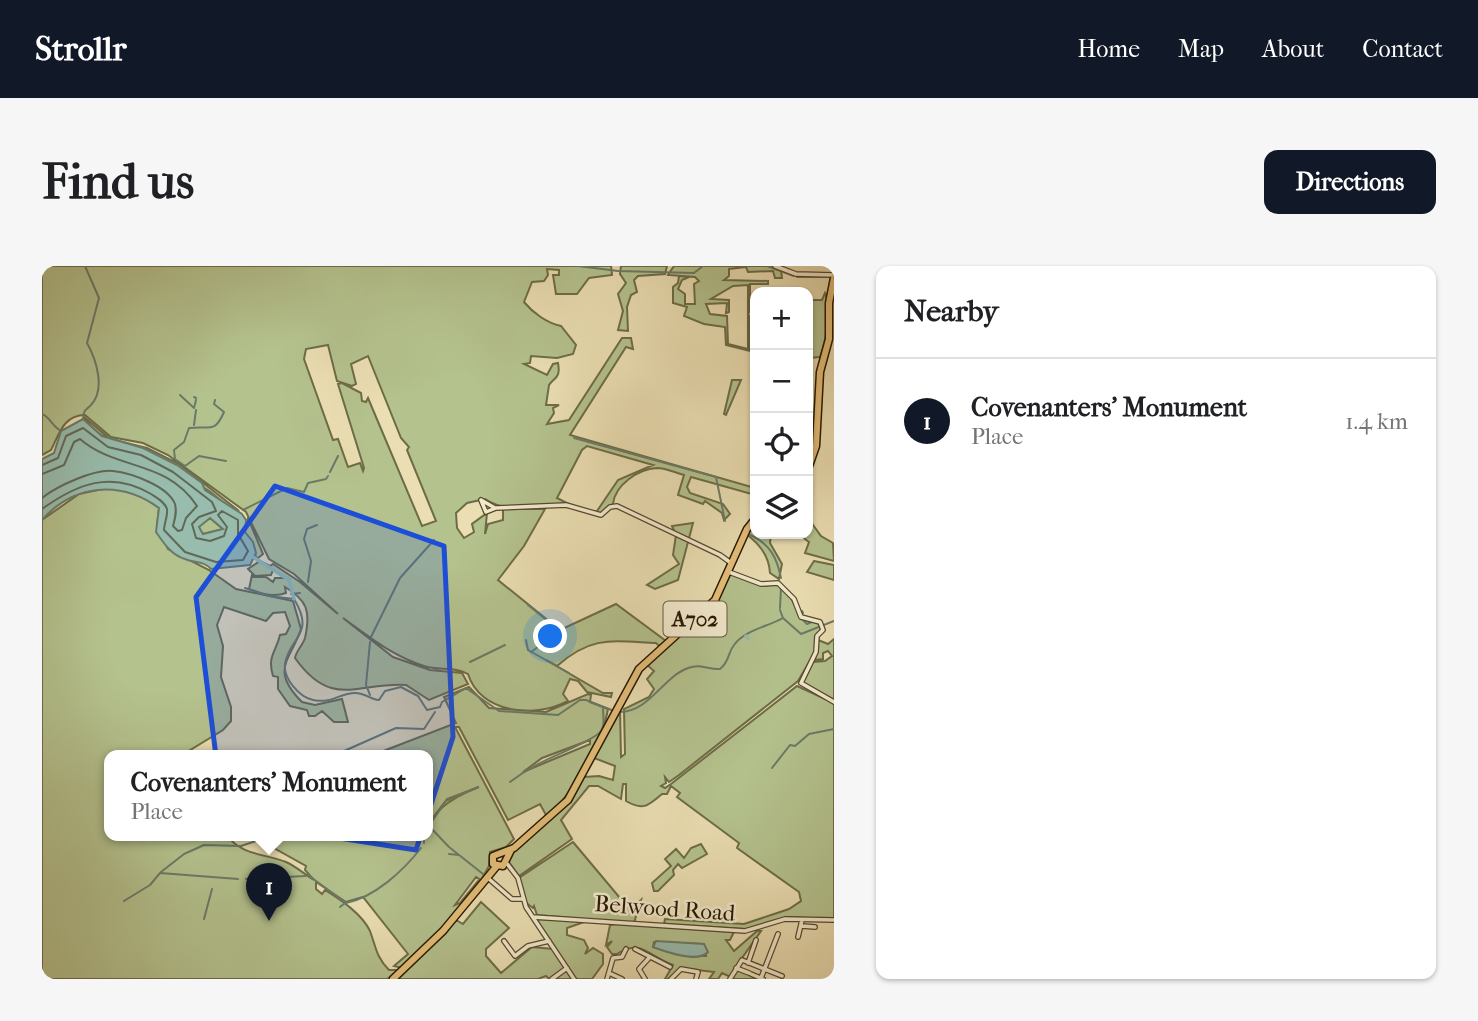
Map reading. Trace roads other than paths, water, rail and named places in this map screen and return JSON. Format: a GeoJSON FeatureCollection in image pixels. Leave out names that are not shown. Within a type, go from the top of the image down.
{"type":"FeatureCollection","features":[{"type":"Feature","properties":{"kind":"highway"},"geometry":{"type":"LineString","coordinates":[[813,454],[816,446],[820,372],[831,341],[828,303],[834,276]]}},
{"type":"Feature","properties":{"kind":"highway","name":"A702"},"geometry":{"type":"LineString","coordinates":[[497,865],[568,800],[646,661],[711,604],[750,525]]}},
{"type":"Feature","properties":{"kind":"highway"},"geometry":{"type":"LineString","coordinates":[[393,979],[443,931],[497,865]]}},
{"type":"Feature","properties":{"kind":"street"},"geometry":{"type":"LineString","coordinates":[[775,266],[796,274],[834,276]]}},
{"type":"Feature","properties":{"kind":"street"},"geometry":{"type":"LineString","coordinates":[[496,508],[566,505],[601,515],[610,507],[617,506],[720,555],[732,564]]}},
{"type":"Feature","properties":{"kind":"street"},"geometry":{"type":"LineString","coordinates":[[729,572],[761,584],[778,583],[794,598],[801,617],[822,625],[816,652],[801,683],[834,702]]}},
{"type":"Feature","properties":{"kind":"street"},"geometry":{"type":"LineString","coordinates":[[497,865],[512,870],[518,878],[522,899],[575,979]]}},
{"type":"Feature","properties":{"kind":"street"},"geometry":{"type":"LineString","coordinates":[[497,865],[512,899],[522,899]]}},
{"type":"Feature","properties":{"kind":"street","name":"Belwood Road"},"geometry":{"type":"LineString","coordinates":[[533,917],[746,931],[785,919],[834,920]]}},
{"type":"Feature","properties":{"kind":"street"},"geometry":{"type":"LineString","coordinates":[[799,937],[802,920]]}},
{"type":"Feature","properties":{"kind":"street"},"geometry":{"type":"LineString","coordinates":[[802,926],[815,927]]}},
{"type":"Feature","properties":{"kind":"street"},"geometry":{"type":"LineString","coordinates":[[736,967],[762,979],[778,934]]}},
{"type":"Feature","properties":{"kind":"street"},"geometry":{"type":"LineString","coordinates":[[504,941],[515,956],[528,946],[549,941]]}},
{"type":"Feature","properties":{"kind":"street"},"geometry":{"type":"LineString","coordinates":[[748,963],[755,942]]}},
{"type":"Feature","properties":{"kind":"street"},"geometry":{"type":"LineString","coordinates":[[607,979],[613,958],[622,957],[626,949]]}},
{"type":"Feature","properties":{"kind":"street"},"geometry":{"type":"LineString","coordinates":[[635,949],[670,967]]}},
{"type":"Feature","properties":{"kind":"street"},"geometry":{"type":"LineString","coordinates":[[646,979],[639,968],[649,958]]}},
{"type":"Feature","properties":{"kind":"street"},"geometry":{"type":"LineString","coordinates":[[723,975],[730,978],[741,961],[782,976]]}},
{"type":"Feature","properties":{"kind":"street"},"geometry":{"type":"LineString","coordinates":[[552,979],[567,968]]}},
{"type":"Feature","properties":{"kind":"street"},"geometry":{"type":"LineString","coordinates":[[671,979],[681,969],[698,972],[696,979]]}},
{"type":"Feature","properties":{"kind":"street"},"geometry":{"type":"LineString","coordinates":[[609,973],[622,979]]}},
{"type":"Feature","properties":{"kind":"street"},"geometry":{"type":"LineString","coordinates":[[636,979],[642,974]]}},
{"type":"Feature","properties":{"kind":"water"},"geometry":{"type":"Polygon","coordinates":[[[83,419],[102,436],[143,448],[177,465],[202,483],[205,490],[242,514],[246,520],[245,532],[253,542],[256,553],[250,565],[211,569],[176,555],[156,532],[159,508],[129,493],[98,490],[83,493],[68,499],[42,520],[42,459],[54,453],[61,431],[83,419]],[[210,518],[199,527],[203,534],[223,529],[210,518]]]}},
{"type":"Feature","properties":{"kind":"water"},"geometry":{"type":"Polygon","coordinates":[[[656,941],[704,944],[708,952],[697,957],[682,956],[653,947],[656,941]]]}},
{"type":"Feature","properties":{"kind":"waterway"},"geometry":{"type":"LineString","coordinates":[[83,419],[85,410],[96,398],[99,383],[94,357],[87,343],[99,298],[85,266]]}},
{"type":"Feature","properties":{"kind":"waterway"},"geometry":{"type":"LineString","coordinates":[[578,266],[618,271],[694,273],[703,266]]}},
{"type":"Feature","properties":{"kind":"waterway"},"geometry":{"type":"LineString","coordinates":[[767,266],[794,276]]}},
{"type":"Feature","properties":{"kind":"waterway"},"geometry":{"type":"LineString","coordinates":[[797,277],[831,277]]}},
{"type":"Feature","properties":{"kind":"waterway"},"geometry":{"type":"LineString","coordinates":[[180,395],[194,408],[196,400]]}},
{"type":"Feature","properties":{"kind":"waterway"},"geometry":{"type":"LineString","coordinates":[[215,400],[214,404],[224,412],[218,423],[211,427],[189,428],[184,442],[174,450],[175,459],[185,466],[199,456],[226,461]]}},
{"type":"Feature","properties":{"kind":"waterway"},"geometry":{"type":"LineString","coordinates":[[194,425],[196,410]]}},
{"type":"Feature","properties":{"kind":"waterway"},"geometry":{"type":"LineString","coordinates":[[42,414],[61,431]]}},
{"type":"Feature","properties":{"kind":"waterway"},"geometry":{"type":"LineString","coordinates":[[574,438],[716,477],[725,521]]}},
{"type":"Feature","properties":{"kind":"waterway"},"geometry":{"type":"LineString","coordinates":[[330,472],[338,456]]}},
{"type":"Feature","properties":{"kind":"waterway"},"geometry":{"type":"LineString","coordinates":[[243,510],[287,488],[304,492],[308,483],[326,479],[328,476]]}},
{"type":"Feature","properties":{"kind":"waterway"},"geometry":{"type":"LineString","coordinates":[[308,582],[311,561],[304,539],[307,529],[317,525]]}},
{"type":"Feature","properties":{"kind":"waterway"},"geometry":{"type":"LineString","coordinates":[[748,534],[762,542],[771,552],[781,578]]}},
{"type":"Feature","properties":{"kind":"waterway"},"geometry":{"type":"LineString","coordinates":[[371,637],[400,578],[434,540]]}},
{"type":"Feature","properties":{"kind":"waterway"},"geometry":{"type":"LineString","coordinates":[[253,557],[289,580],[294,599]]}},
{"type":"Feature","properties":{"kind":"waterway"},"geometry":{"type":"LineString","coordinates":[[245,588],[269,596],[294,599],[300,611],[302,628],[287,655],[285,669],[293,686],[302,695],[313,700],[326,701],[355,693],[379,700],[385,691],[401,687],[418,696],[427,710],[440,707],[442,702],[466,688],[499,711],[558,715],[580,700],[614,711]]}},
{"type":"Feature","properties":{"kind":"waterway"},"geometry":{"type":"LineString","coordinates":[[780,608],[781,588]]}},
{"type":"Feature","properties":{"kind":"waterway"},"geometry":{"type":"LineString","coordinates":[[291,594],[300,593]]}},
{"type":"Feature","properties":{"kind":"waterway"},"geometry":{"type":"LineString","coordinates":[[528,605],[560,631],[531,652]]}},
{"type":"Feature","properties":{"kind":"waterway"},"geometry":{"type":"LineString","coordinates":[[780,610],[783,618]]}},
{"type":"Feature","properties":{"kind":"waterway"},"geometry":{"type":"LineString","coordinates":[[620,712],[639,706],[679,672],[688,668],[697,666],[720,669],[732,648],[750,632],[783,618],[801,634],[834,621]]}},
{"type":"Feature","properties":{"kind":"waterway"},"geometry":{"type":"LineString","coordinates":[[802,619],[807,624],[814,621]]}},
{"type":"Feature","properties":{"kind":"waterway"},"geometry":{"type":"LineString","coordinates":[[526,640],[528,650],[569,673]]}},
{"type":"Feature","properties":{"kind":"waterway"},"geometry":{"type":"LineString","coordinates":[[370,642],[366,685],[370,695]]}},
{"type":"Feature","properties":{"kind":"waterway"},"geometry":{"type":"LineString","coordinates":[[470,662],[505,645]]}},
{"type":"Feature","properties":{"kind":"waterway"},"geometry":{"type":"LineString","coordinates":[[510,782],[534,766],[601,732],[603,709]]}},
{"type":"Feature","properties":{"kind":"waterway"},"geometry":{"type":"LineString","coordinates":[[346,750],[396,728],[424,729],[435,712]]}},
{"type":"Feature","properties":{"kind":"waterway"},"geometry":{"type":"LineString","coordinates":[[772,768],[790,745],[795,746],[809,734],[834,729]]}},
{"type":"Feature","properties":{"kind":"waterway"},"geometry":{"type":"LineString","coordinates":[[433,820],[446,801],[478,787]]}},
{"type":"Feature","properties":{"kind":"waterway"},"geometry":{"type":"LineString","coordinates":[[433,830],[483,874]]}},
{"type":"Feature","properties":{"kind":"waterway"},"geometry":{"type":"LineString","coordinates":[[161,872],[184,854],[204,845],[241,846],[256,841]]}},
{"type":"Feature","properties":{"kind":"waterway"},"geometry":{"type":"LineString","coordinates":[[308,875],[346,903],[357,900],[388,882],[421,848]]}},
{"type":"Feature","properties":{"kind":"waterway"},"geometry":{"type":"LineString","coordinates":[[449,854],[459,855]]}},
{"type":"Feature","properties":{"kind":"waterway"},"geometry":{"type":"LineString","coordinates":[[124,901],[150,885],[160,873],[238,879]]}},
{"type":"Feature","properties":{"kind":"waterway"},"geometry":{"type":"LineString","coordinates":[[246,879],[306,876]]}},
{"type":"Feature","properties":{"kind":"waterway"},"geometry":{"type":"LineString","coordinates":[[204,919],[212,889]]}},
{"type":"Feature","properties":{"kind":"waterway"},"geometry":{"type":"LineString","coordinates":[[340,907],[345,903]]}},
{"type":"Feature","properties":{"kind":"place","name":"Covenanters' Monument"},"geometry":{"type":"Point","coordinates":[269,921]}}]}
